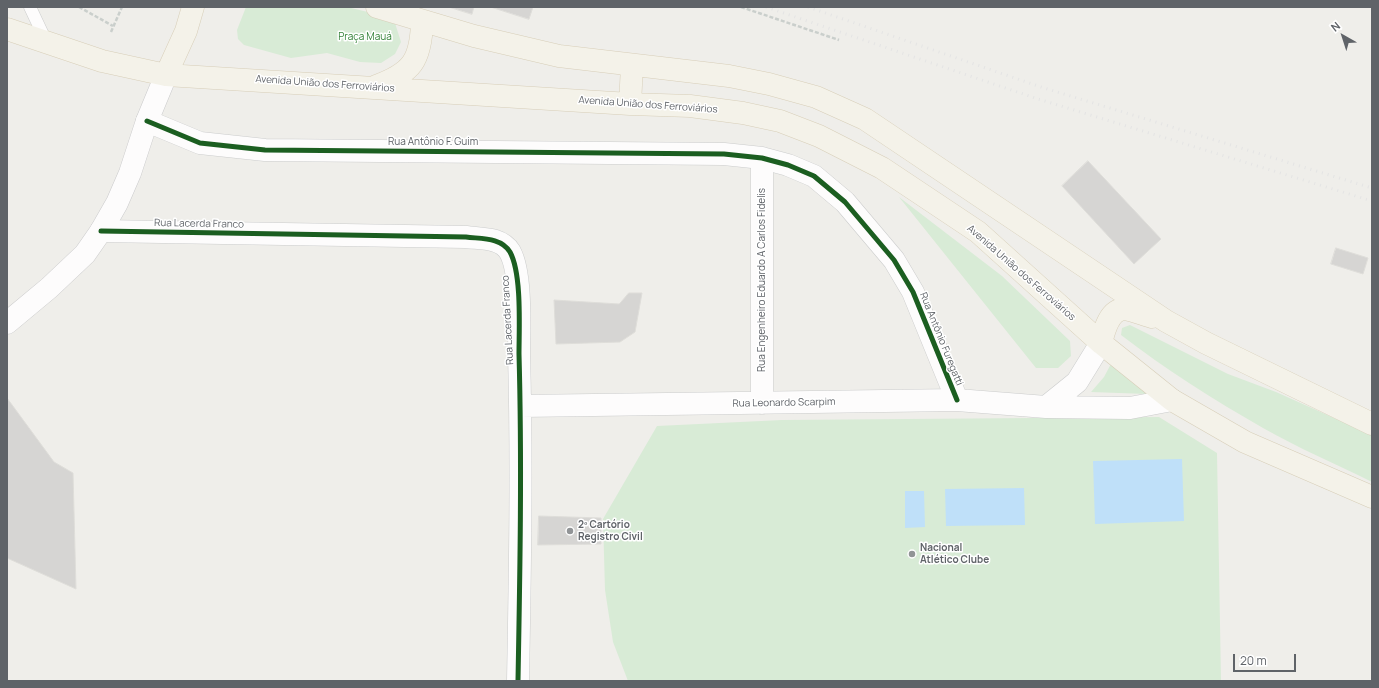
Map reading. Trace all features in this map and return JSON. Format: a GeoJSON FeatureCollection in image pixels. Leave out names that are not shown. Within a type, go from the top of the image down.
{"type":"FeatureCollection","features":[{"type":"Feature","properties":{"kind":"main road"},"geometry":{"type":"LineString","coordinates":[[166,74],[186,31],[193,7]]}},
{"type":"Feature","properties":{"kind":"main road"},"geometry":{"type":"LineString","coordinates":[[377,7],[422,22],[559,56],[632,66],[729,76],[769,84],[816,97],[865,119],[1166,321],[1206,343],[1372,424]]}},
{"type":"Feature","properties":{"kind":"main road"},"geometry":{"type":"LineString","coordinates":[[373,87],[400,76],[416,60],[421,43],[422,22]]}},
{"type":"Feature","properties":{"kind":"main road","name":"Avenida União dos Ferroviários"},"geometry":{"type":"LineString","coordinates":[[7,29],[102,61],[166,74],[630,104],[690,106],[743,113],[780,121],[819,136],[882,168],[978,232],[1101,343],[1172,400],[1245,442],[1370,498]]}},
{"type":"Feature","properties":{"kind":"main road"},"geometry":{"type":"LineString","coordinates":[[630,104],[632,66]]}},
{"type":"Feature","properties":{"kind":"main road"},"geometry":{"type":"LineString","coordinates":[[1101,343],[1109,320],[1115,313],[1124,309],[1166,321]]}},
{"type":"Feature","properties":{"kind":"street"},"geometry":{"type":"LineString","coordinates":[[9,319],[49,288],[85,254],[101,231],[117,203],[130,173],[147,121],[166,74]]}},
{"type":"Feature","properties":{"kind":"street","name":"Rua Antônio F. Guim"},"geometry":{"type":"LineString","coordinates":[[147,121],[200,143],[265,150],[724,154]]}},
{"type":"Feature","properties":{"kind":"street","name":"Rua Antônio Furegatti"},"geometry":{"type":"LineString","coordinates":[[724,154],[762,158],[788,165],[814,176],[845,202],[894,260],[913,292],[957,400]]}},
{"type":"Feature","properties":{"kind":"street","name":"Rua Engenheiro Eduardo A Carlos Fidelis"},"geometry":{"type":"LineString","coordinates":[[762,158],[762,403]]}},
{"type":"Feature","properties":{"kind":"street","name":"Rua Lacerda Franco"},"geometry":{"type":"LineString","coordinates":[[101,231],[466,237],[496,240],[509,251],[515,270],[518,310],[520,406],[518,681]]}},
{"type":"Feature","properties":{"kind":"street"},"geometry":{"type":"LineString","coordinates":[[1046,407],[1077,382],[1101,343]]}},
{"type":"Feature","properties":{"kind":"street","name":"Rua Leonardo Scarpim"},"geometry":{"type":"LineString","coordinates":[[520,406],[957,400],[1046,407],[1130,408],[1172,400]]}},
{"type":"Feature","properties":{"kind":"lane"},"geometry":{"type":"LineString","coordinates":[[30,7],[46,41]]}},
{"type":"Feature","properties":{"kind":"path"},"geometry":{"type":"LineString","coordinates":[[79,7],[113,26]]}},
{"type":"Feature","properties":{"kind":"path"},"geometry":{"type":"LineString","coordinates":[[111,32],[122,7]]}},
{"type":"Feature","properties":{"kind":"path"},"geometry":{"type":"LineString","coordinates":[[741,7],[839,40]]}},
{"type":"Feature","properties":{"kind":"green space","name":"Praça Mauá"},"geometry":{"type":"Polygon","coordinates":[[[246,7],[347,7],[376,14],[395,23],[401,42],[395,54],[381,63],[360,62],[327,53],[291,58],[244,45],[238,39],[237,30],[246,7]]]}},
{"type":"Feature","properties":{"kind":"green space"},"geometry":{"type":"Polygon","coordinates":[[[899,197],[1002,276],[1070,341],[1071,356],[1058,368],[1036,368],[899,197]]]}},
{"type":"Feature","properties":{"kind":"green space"},"geometry":{"type":"Polygon","coordinates":[[[1130,325],[1228,374],[1276,392],[1372,435],[1372,482],[1276,435],[1190,384],[1121,335],[1122,328],[1130,325]]]}},
{"type":"Feature","properties":{"kind":"green space"},"geometry":{"type":"Polygon","coordinates":[[[1112,362],[1147,394],[1091,392],[1104,377],[1112,362]]]}},
{"type":"Feature","properties":{"kind":"green space","name":"Nacional Atlético Clube"},"geometry":{"type":"Polygon","coordinates":[[[1159,417],[1217,453],[1221,681],[628,681],[613,642],[605,590],[603,519],[657,426],[782,420],[1159,417]]]}},
{"type":"Feature","properties":{"kind":"water"},"geometry":{"type":"Polygon","coordinates":[[[1182,459],[1184,521],[1095,524],[1093,461],[1182,459]]]}},
{"type":"Feature","properties":{"kind":"water"},"geometry":{"type":"Polygon","coordinates":[[[1024,488],[1025,525],[946,526],[945,489],[1024,488]]]}},
{"type":"Feature","properties":{"kind":"water"},"geometry":{"type":"Polygon","coordinates":[[[905,491],[924,491],[925,527],[905,528],[905,491]]]}},
{"type":"Feature","properties":{"kind":"building"},"geometry":{"type":"Polygon","coordinates":[[[449,7],[474,7],[472,14],[449,7]]]}},
{"type":"Feature","properties":{"kind":"building"},"geometry":{"type":"Polygon","coordinates":[[[491,7],[533,7],[529,19],[491,7]]]}},
{"type":"Feature","properties":{"kind":"building"},"geometry":{"type":"Polygon","coordinates":[[[1088,161],[1161,239],[1134,264],[1062,186],[1088,161]]]}},
{"type":"Feature","properties":{"kind":"building"},"geometry":{"type":"Polygon","coordinates":[[[1336,248],[1368,258],[1363,274],[1331,264],[1336,248]]]}},
{"type":"Feature","properties":{"kind":"building"},"geometry":{"type":"Polygon","coordinates":[[[629,293],[642,293],[635,332],[620,342],[556,344],[554,300],[619,304],[629,293]]]}},
{"type":"Feature","properties":{"kind":"building"},"geometry":{"type":"Polygon","coordinates":[[[7,398],[54,462],[73,473],[76,589],[7,558],[7,398]]]}},
{"type":"Feature","properties":{"kind":"building","name":"2º Cartório Registro Civil"},"geometry":{"type":"Polygon","coordinates":[[[539,516],[601,518],[601,544],[538,545],[539,516]]]}},
{"type":"Feature","properties":{"kind":"railway"},"geometry":{"type":"LineString","coordinates":[[766,7],[1038,99],[1372,201]]}},
{"type":"Feature","properties":{"kind":"railway"},"geometry":{"type":"LineString","coordinates":[[808,7],[1041,87],[1372,188]]}},
{"type":"Feature","properties":{"kind":"cycle path"},"geometry":{"type":"LineString","coordinates":[[147,121],[200,143],[265,150],[724,154],[762,158],[788,165],[814,176],[845,202],[894,260],[913,292],[957,400]]}},
{"type":"Feature","properties":{"kind":"cycle path"},"geometry":{"type":"LineString","coordinates":[[101,231],[466,237],[496,241],[506,247],[514,262],[519,302],[521,477],[518,681]]}},
{"type":"Feature","properties":{"kind":"place","name":"2º Cartório Registro Civil"},"geometry":{"type":"Point","coordinates":[570,531]}},
{"type":"Feature","properties":{"kind":"place","name":"Nacional Atlético Clube"},"geometry":{"type":"Point","coordinates":[912,554]}}]}
